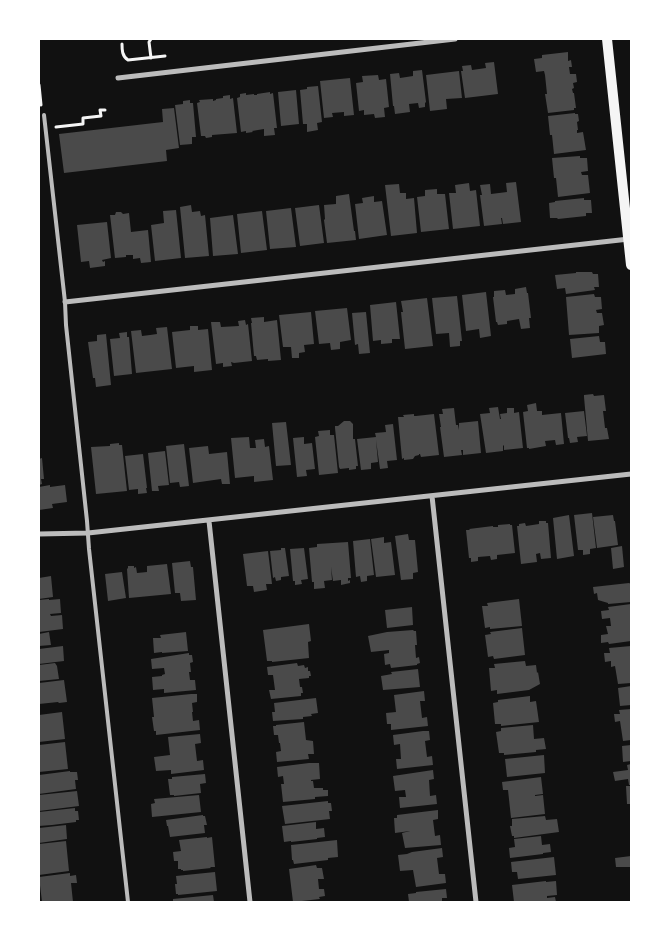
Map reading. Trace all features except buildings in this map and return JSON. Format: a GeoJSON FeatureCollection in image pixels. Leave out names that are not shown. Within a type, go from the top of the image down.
{"type":"FeatureCollection","features":[{"type":"Feature","properties":{"kind":"main road"},"geometry":{"type":"LineString","coordinates":[[607,39],[631,265]]}},
{"type":"Feature","properties":{"kind":"street"},"geometry":{"type":"LineString","coordinates":[[118,78],[455,39]]}},
{"type":"Feature","properties":{"kind":"street"},"geometry":{"type":"LineString","coordinates":[[65,302],[629,240]]}},
{"type":"Feature","properties":{"kind":"street"},"geometry":{"type":"LineString","coordinates":[[39,534],[88,533],[631,474]]}},
{"type":"Feature","properties":{"kind":"street"},"geometry":{"type":"LineString","coordinates":[[432,496],[476,902]]}},
{"type":"Feature","properties":{"kind":"street"},"geometry":{"type":"LineString","coordinates":[[210,520],[250,902]]}},
{"type":"Feature","properties":{"kind":"lane"},"geometry":{"type":"LineString","coordinates":[[44,114],[128,902]]}},
{"type":"Feature","properties":{"kind":"path"},"geometry":{"type":"LineString","coordinates":[[150,58],[149,42],[151,39]]}},
{"type":"Feature","properties":{"kind":"path"},"geometry":{"type":"LineString","coordinates":[[122,44],[123,54],[128,60],[165,56]]}},
{"type":"Feature","properties":{"kind":"path"},"geometry":{"type":"LineString","coordinates":[[39,85],[41,112],[44,114]]}},
{"type":"Feature","properties":{"kind":"path"},"geometry":{"type":"LineString","coordinates":[[56,127],[83,124],[83,118],[101,116],[100,110],[105,110]]}}]}
